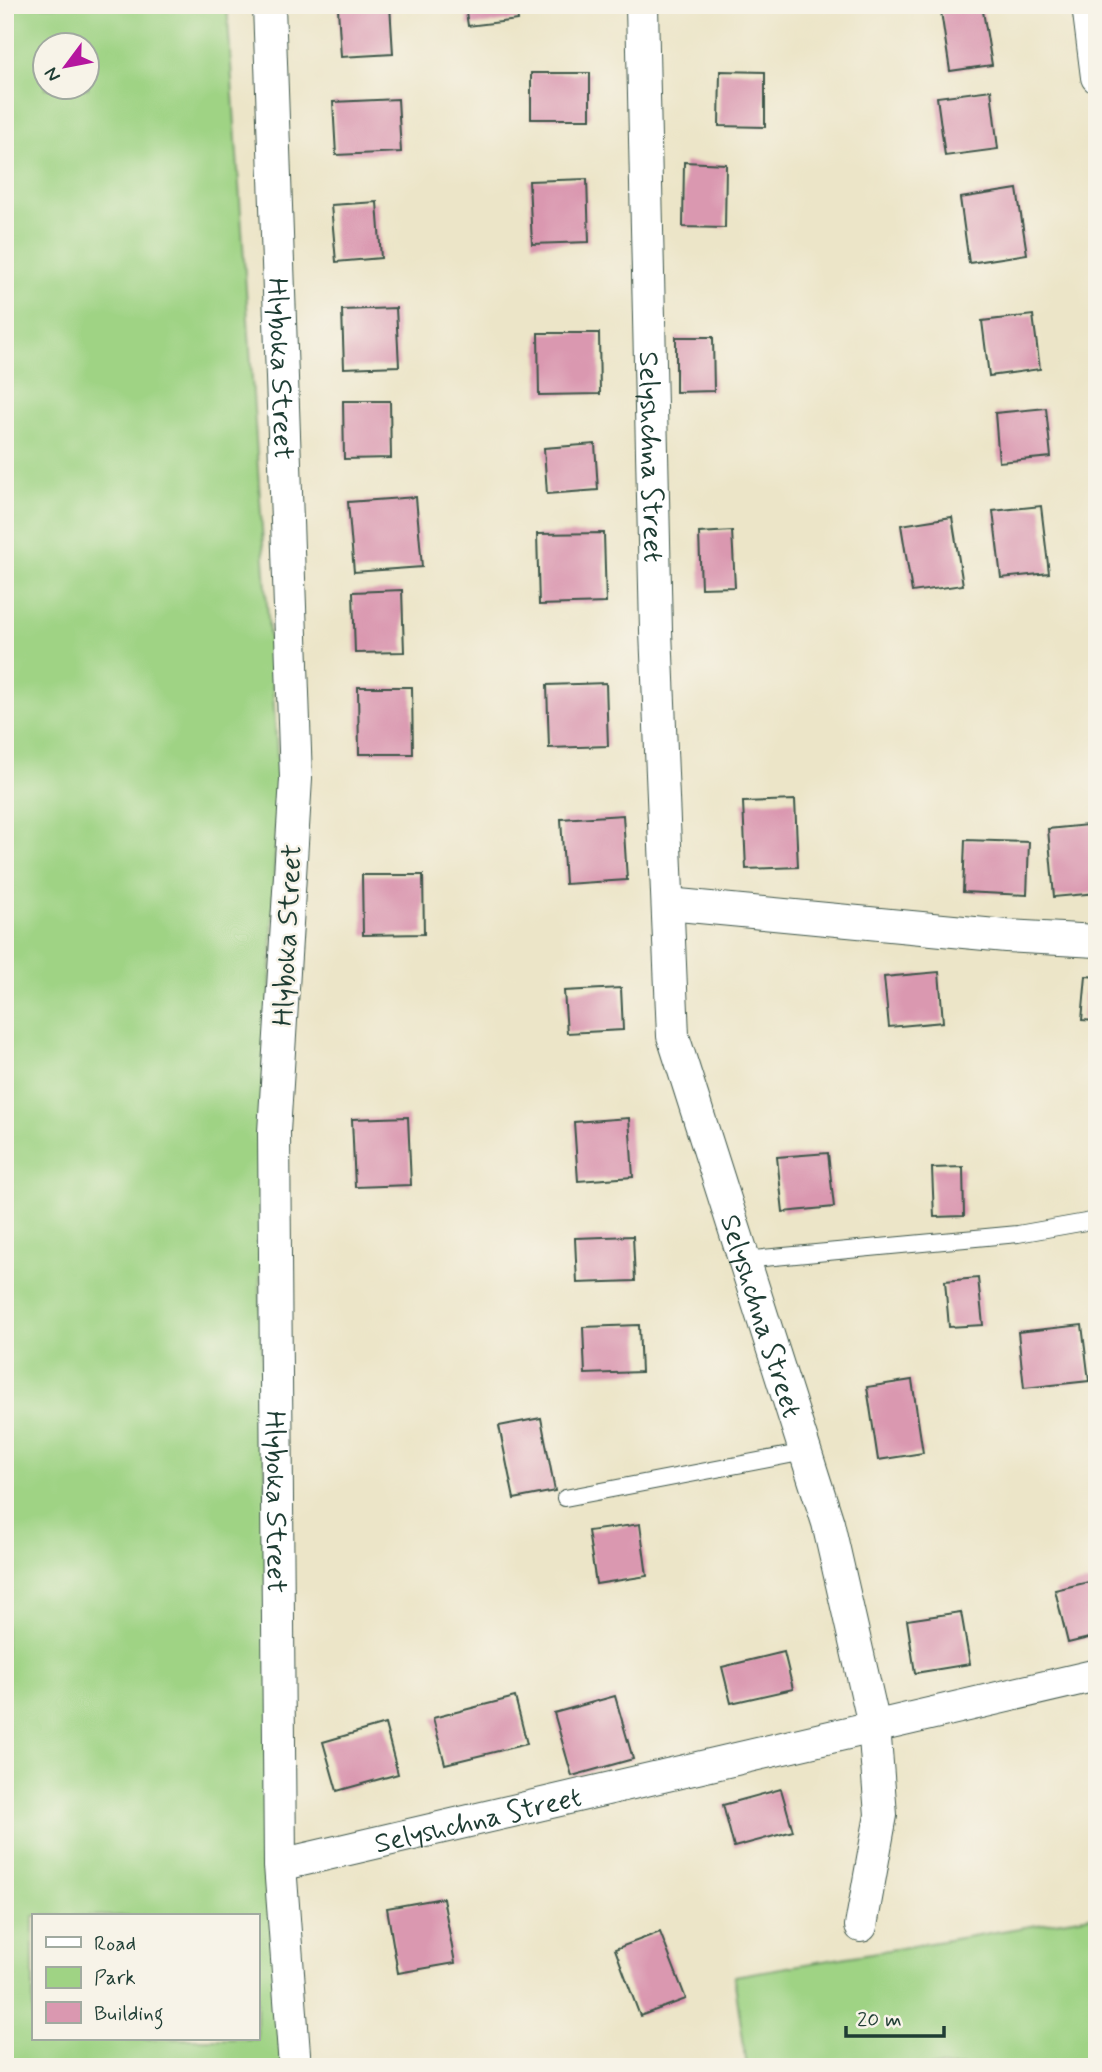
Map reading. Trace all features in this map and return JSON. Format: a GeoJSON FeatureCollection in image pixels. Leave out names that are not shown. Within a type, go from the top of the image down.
{"type":"FeatureCollection","features":[{"type":"Feature","properties":{"kind":"street","name":"Hlyboka Street"},"geometry":{"type":"LineString","coordinates":[[269,5],[296,779],[274,1132],[280,1865]]}},
{"type":"Feature","properties":{"kind":"street"},"geometry":{"type":"LineString","coordinates":[[1088,5],[1097,77]]}},
{"type":"Feature","properties":{"kind":"street","name":"Selyshchna Street"},"geometry":{"type":"LineString","coordinates":[[649,6],[656,632],[674,1037],[742,1260],[828,1522],[874,1725],[881,1815],[861,1926]]}},
{"type":"Feature","properties":{"kind":"street"},"geometry":{"type":"LineString","coordinates":[[668,904],[1006,936],[1097,941]]}},
{"type":"Feature","properties":{"kind":"street","name":"Selyshchna Street"},"geometry":{"type":"LineString","coordinates":[[280,1865],[1097,1675]]}},
{"type":"Feature","properties":{"kind":"street"},"geometry":{"type":"LineString","coordinates":[[280,1865],[295,2067]]}},
{"type":"Feature","properties":{"kind":"lane"},"geometry":{"type":"LineString","coordinates":[[742,1260],[1018,1234],[1097,1220]]}},
{"type":"Feature","properties":{"kind":"lane"},"geometry":{"type":"LineString","coordinates":[[565,1498],[805,1452]]}},
{"type":"Feature","properties":{"kind":"green space"},"geometry":{"type":"Polygon","coordinates":[[[227,5],[278,768],[260,1280],[282,2067],[5,2067],[5,6],[227,5]]]}},
{"type":"Feature","properties":{"kind":"green space"},"geometry":{"type":"Polygon","coordinates":[[[1097,1915],[1097,2067],[747,2067],[734,1976],[1097,1915]]]}},
{"type":"Feature","properties":{"kind":"building"},"geometry":{"type":"Polygon","coordinates":[[[390,5],[393,54],[341,57],[338,8],[390,5]]]}},
{"type":"Feature","properties":{"kind":"building"},"geometry":{"type":"Polygon","coordinates":[[[465,5],[516,5],[518,20],[468,26],[465,5]]]}},
{"type":"Feature","properties":{"kind":"building"},"geometry":{"type":"Polygon","coordinates":[[[940,5],[982,5],[992,65],[950,71],[940,5]]]}},
{"type":"Feature","properties":{"kind":"building"},"geometry":{"type":"Polygon","coordinates":[[[720,71],[765,72],[765,127],[719,126],[720,71]]]}},
{"type":"Feature","properties":{"kind":"building"},"geometry":{"type":"Polygon","coordinates":[[[531,73],[590,73],[590,119],[531,119],[531,73]]]}},
{"type":"Feature","properties":{"kind":"building"},"geometry":{"type":"Polygon","coordinates":[[[991,90],[998,149],[945,156],[937,97],[991,90]]]}},
{"type":"Feature","properties":{"kind":"building"},"geometry":{"type":"Polygon","coordinates":[[[398,99],[401,152],[336,155],[333,102],[398,99]]]}},
{"type":"Feature","properties":{"kind":"building"},"geometry":{"type":"Polygon","coordinates":[[[684,162],[726,164],[725,228],[683,227],[684,162]]]}},
{"type":"Feature","properties":{"kind":"building"},"geometry":{"type":"Polygon","coordinates":[[[587,179],[589,242],[532,244],[529,181],[587,179]]]}},
{"type":"Feature","properties":{"kind":"building"},"geometry":{"type":"Polygon","coordinates":[[[1017,189],[1027,254],[969,263],[960,198],[1017,189]]]}},
{"type":"Feature","properties":{"kind":"building"},"geometry":{"type":"Polygon","coordinates":[[[377,202],[381,258],[336,262],[331,205],[377,202]]]}},
{"type":"Feature","properties":{"kind":"building"},"geometry":{"type":"Polygon","coordinates":[[[396,308],[399,366],[344,368],[342,310],[396,308]]]}},
{"type":"Feature","properties":{"kind":"building"},"geometry":{"type":"Polygon","coordinates":[[[1033,315],[1040,369],[989,376],[982,321],[1033,315]]]}},
{"type":"Feature","properties":{"kind":"building"},"geometry":{"type":"Polygon","coordinates":[[[538,333],[599,333],[600,394],[539,395],[538,333]]]}},
{"type":"Feature","properties":{"kind":"building"},"geometry":{"type":"Polygon","coordinates":[[[676,337],[713,337],[714,391],[676,392],[676,337]]]}},
{"type":"Feature","properties":{"kind":"building"},"geometry":{"type":"Polygon","coordinates":[[[343,401],[390,401],[391,458],[344,459],[343,401]]]}},
{"type":"Feature","properties":{"kind":"building"},"geometry":{"type":"Polygon","coordinates":[[[1046,408],[1051,457],[999,462],[995,413],[1046,408]]]}},
{"type":"Feature","properties":{"kind":"building"},"geometry":{"type":"Polygon","coordinates":[[[595,444],[598,490],[547,494],[544,448],[595,444]]]}},
{"type":"Feature","properties":{"kind":"building"},"geometry":{"type":"Polygon","coordinates":[[[416,497],[422,567],[354,572],[348,502],[416,497]]]}},
{"type":"Feature","properties":{"kind":"building"},"geometry":{"type":"Polygon","coordinates":[[[1041,506],[1049,573],[1001,578],[993,511],[1041,506]]]}},
{"type":"Feature","properties":{"kind":"building"},"geometry":{"type":"Polygon","coordinates":[[[952,517],[963,585],[912,592],[901,525],[952,517]]]}},
{"type":"Feature","properties":{"kind":"building"},"geometry":{"type":"Polygon","coordinates":[[[732,531],[735,587],[701,588],[699,533],[732,531]]]}},
{"type":"Feature","properties":{"kind":"building"},"geometry":{"type":"Polygon","coordinates":[[[604,533],[606,603],[539,605],[537,534],[604,533]]]}},
{"type":"Feature","properties":{"kind":"building"},"geometry":{"type":"Polygon","coordinates":[[[402,590],[404,652],[355,653],[353,592],[402,590]]]}},
{"type":"Feature","properties":{"kind":"building"},"geometry":{"type":"Polygon","coordinates":[[[606,683],[608,746],[549,748],[547,685],[606,683]]]}},
{"type":"Feature","properties":{"kind":"building"},"geometry":{"type":"Polygon","coordinates":[[[358,687],[412,687],[413,754],[359,754],[358,687]]]}},
{"type":"Feature","properties":{"kind":"building"},"geometry":{"type":"Polygon","coordinates":[[[795,800],[798,867],[746,869],[743,802],[795,800]]]}},
{"type":"Feature","properties":{"kind":"building"},"geometry":{"type":"Polygon","coordinates":[[[623,815],[627,880],[565,884],[561,819],[623,815]]]}},
{"type":"Feature","properties":{"kind":"building"},"geometry":{"type":"Polygon","coordinates":[[[1097,824],[1097,893],[1054,897],[1048,829],[1097,824]]]}},
{"type":"Feature","properties":{"kind":"building"},"geometry":{"type":"Polygon","coordinates":[[[965,840],[1029,842],[1027,895],[963,892],[965,840]]]}},
{"type":"Feature","properties":{"kind":"building"},"geometry":{"type":"Polygon","coordinates":[[[362,875],[423,875],[424,934],[363,935],[362,875]]]}},
{"type":"Feature","properties":{"kind":"building"},"geometry":{"type":"Polygon","coordinates":[[[939,972],[943,1022],[889,1027],[884,977],[939,972]]]}},
{"type":"Feature","properties":{"kind":"building"},"geometry":{"type":"Polygon","coordinates":[[[1086,976],[1097,977],[1097,1021],[1082,1020],[1086,976]]]}},
{"type":"Feature","properties":{"kind":"building"},"geometry":{"type":"Polygon","coordinates":[[[621,988],[623,1030],[567,1033],[564,991],[621,988]]]}},
{"type":"Feature","properties":{"kind":"building"},"geometry":{"type":"Polygon","coordinates":[[[408,1117],[411,1185],[355,1187],[352,1119],[408,1117]]]}},
{"type":"Feature","properties":{"kind":"building"},"geometry":{"type":"Polygon","coordinates":[[[629,1118],[633,1177],[578,1181],[574,1122],[629,1118]]]}},
{"type":"Feature","properties":{"kind":"building"},"geometry":{"type":"Polygon","coordinates":[[[828,1153],[834,1207],[783,1212],[777,1157],[828,1153]]]}},
{"type":"Feature","properties":{"kind":"building"},"geometry":{"type":"Polygon","coordinates":[[[963,1167],[964,1216],[934,1217],[932,1168],[963,1167]]]}},
{"type":"Feature","properties":{"kind":"building"},"geometry":{"type":"Polygon","coordinates":[[[633,1236],[635,1281],[577,1283],[575,1238],[633,1236]]]}},
{"type":"Feature","properties":{"kind":"building"},"geometry":{"type":"Polygon","coordinates":[[[978,1278],[983,1325],[949,1327],[945,1281],[978,1278]]]}},
{"type":"Feature","properties":{"kind":"building"},"geometry":{"type":"Polygon","coordinates":[[[639,1325],[641,1372],[585,1374],[583,1327],[639,1325]]]}},
{"type":"Feature","properties":{"kind":"building"},"geometry":{"type":"Polygon","coordinates":[[[1082,1325],[1089,1381],[1024,1388],[1018,1332],[1082,1325]]]}},
{"type":"Feature","properties":{"kind":"building"},"geometry":{"type":"Polygon","coordinates":[[[912,1380],[923,1453],[878,1460],[867,1387],[912,1380]]]}},
{"type":"Feature","properties":{"kind":"building"},"geometry":{"type":"Polygon","coordinates":[[[541,1418],[555,1491],[514,1499],[499,1426],[541,1418]]]}},
{"type":"Feature","properties":{"kind":"building"},"geometry":{"type":"Polygon","coordinates":[[[640,1524],[647,1576],[596,1584],[588,1531],[640,1524]]]}},
{"type":"Feature","properties":{"kind":"building"},"geometry":{"type":"Polygon","coordinates":[[[1097,1580],[1097,1636],[1068,1643],[1055,1590],[1097,1580]]]}},
{"type":"Feature","properties":{"kind":"building"},"geometry":{"type":"Polygon","coordinates":[[[961,1612],[970,1664],[915,1673],[907,1620],[961,1612]]]}},
{"type":"Feature","properties":{"kind":"building"},"geometry":{"type":"Polygon","coordinates":[[[784,1652],[793,1689],[731,1703],[722,1667],[784,1652]]]}},
{"type":"Feature","properties":{"kind":"building"},"geometry":{"type":"Polygon","coordinates":[[[615,1696],[633,1759],[572,1776],[554,1713],[615,1696]]]}},
{"type":"Feature","properties":{"kind":"building"},"geometry":{"type":"Polygon","coordinates":[[[515,1697],[527,1744],[445,1764],[433,1718],[515,1697]]]}},
{"type":"Feature","properties":{"kind":"building"},"geometry":{"type":"Polygon","coordinates":[[[385,1724],[398,1774],[337,1791],[323,1742],[385,1724]]]}},
{"type":"Feature","properties":{"kind":"building"},"geometry":{"type":"Polygon","coordinates":[[[781,1789],[793,1831],[734,1847],[723,1805],[781,1789]]]}},
{"type":"Feature","properties":{"kind":"building"},"geometry":{"type":"Polygon","coordinates":[[[443,1898],[455,1963],[398,1973],[387,1908],[443,1898]]]}},
{"type":"Feature","properties":{"kind":"building"},"geometry":{"type":"Polygon","coordinates":[[[660,1932],[686,1999],[640,2016],[615,1949],[660,1932]]]}}]}
